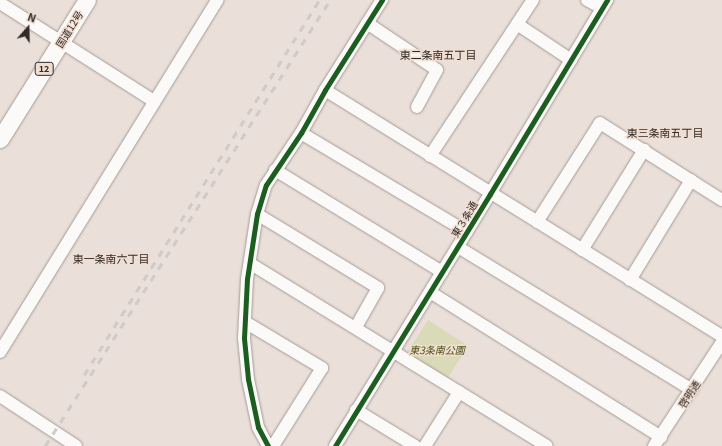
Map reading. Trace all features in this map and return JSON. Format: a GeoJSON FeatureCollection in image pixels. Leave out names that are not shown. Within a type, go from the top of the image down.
{"type":"FeatureCollection","features":[{"type":"Feature","properties":{"kind":"highway","name":"国道12号"},"geometry":{"type":"LineString","coordinates":[[0,139],[87,0]]}},
{"type":"Feature","properties":{"kind":"street"},"geometry":{"type":"LineString","coordinates":[[0,352],[154,101],[218,0]]}},
{"type":"Feature","properties":{"kind":"street"},"geometry":{"type":"LineString","coordinates":[[268,446],[258,427],[248,379],[244,338],[247,278],[257,214],[266,185],[301,132],[325,90],[382,0]]}},
{"type":"Feature","properties":{"kind":"street"},"geometry":{"type":"LineString","coordinates":[[430,156],[532,0]]}},
{"type":"Feature","properties":{"kind":"street"},"geometry":{"type":"LineString","coordinates":[[587,0],[604,4]]}},
{"type":"Feature","properties":{"kind":"street"},"geometry":{"type":"LineString","coordinates":[[0,3],[154,101]]}},
{"type":"Feature","properties":{"kind":"street","name":"東３条通"},"geometry":{"type":"LineString","coordinates":[[335,446],[392,351],[458,247],[604,4]]}},
{"type":"Feature","properties":{"kind":"street"},"geometry":{"type":"LineString","coordinates":[[367,23],[437,70],[417,107]]}},
{"type":"Feature","properties":{"kind":"street"},"geometry":{"type":"LineString","coordinates":[[517,24],[571,60]]}},
{"type":"Feature","properties":{"kind":"street"},"geometry":{"type":"LineString","coordinates":[[325,90],[490,194],[722,336]]}},
{"type":"Feature","properties":{"kind":"street"},"geometry":{"type":"LineString","coordinates":[[537,222],[600,123],[722,200]]}},
{"type":"Feature","properties":{"kind":"street"},"geometry":{"type":"LineString","coordinates":[[301,132],[466,232]]}},
{"type":"Feature","properties":{"kind":"street"},"geometry":{"type":"LineString","coordinates":[[582,250],[644,150]]}},
{"type":"Feature","properties":{"kind":"street"},"geometry":{"type":"LineString","coordinates":[[275,170],[442,272]]}},
{"type":"Feature","properties":{"kind":"street"},"geometry":{"type":"LineString","coordinates":[[630,280],[691,180]]}},
{"type":"Feature","properties":{"kind":"street"},"geometry":{"type":"LineString","coordinates":[[257,214],[378,288],[356,327]]}},
{"type":"Feature","properties":{"kind":"street"},"geometry":{"type":"LineString","coordinates":[[458,247],[692,390]]}},
{"type":"Feature","properties":{"kind":"street"},"geometry":{"type":"LineString","coordinates":[[250,264],[356,327],[392,351],[547,446]]}},
{"type":"Feature","properties":{"kind":"street"},"geometry":{"type":"LineString","coordinates":[[430,292],[658,441]]}},
{"type":"Feature","properties":{"kind":"street"},"geometry":{"type":"LineString","coordinates":[[245,322],[322,368],[273,446]]}},
{"type":"Feature","properties":{"kind":"street","name":"啓明通"},"geometry":{"type":"LineString","coordinates":[[658,441],[722,342]]}},
{"type":"Feature","properties":{"kind":"street"},"geometry":{"type":"LineString","coordinates":[[425,446],[459,392]]}},
{"type":"Feature","properties":{"kind":"street"},"geometry":{"type":"LineString","coordinates":[[0,396],[76,446]]}},
{"type":"Feature","properties":{"kind":"street"},"geometry":{"type":"LineString","coordinates":[[356,410],[415,446]]}},
{"type":"Feature","properties":{"kind":"green space","name":"東3条南公園"},"geometry":{"type":"Polygon","coordinates":[[[428,320],[468,346],[447,379],[407,353],[428,320]]]}},
{"type":"Feature","properties":{"kind":"railway"},"geometry":{"type":"LineString","coordinates":[[84,375],[319,0]]}},
{"type":"Feature","properties":{"kind":"railway"},"geometry":{"type":"LineString","coordinates":[[45,446],[330,0]]}},
{"type":"Feature","properties":{"kind":"cycle path"},"geometry":{"type":"LineString","coordinates":[[268,446],[258,427],[248,379],[244,338],[247,279],[257,214],[266,185],[301,133],[325,90],[382,0]]}},
{"type":"Feature","properties":{"kind":"cycle path"},"geometry":{"type":"LineString","coordinates":[[335,446],[607,0]]}},
{"type":"Feature","properties":{"kind":"district","name":"東二条南五丁目"},"geometry":{"type":"Point","coordinates":[438,54]}},
{"type":"Feature","properties":{"kind":"district","name":"東三条南五丁目"},"geometry":{"type":"Point","coordinates":[665,132]}},
{"type":"Feature","properties":{"kind":"district","name":"東一条南六丁目"},"geometry":{"type":"Point","coordinates":[111,258]}}]}
